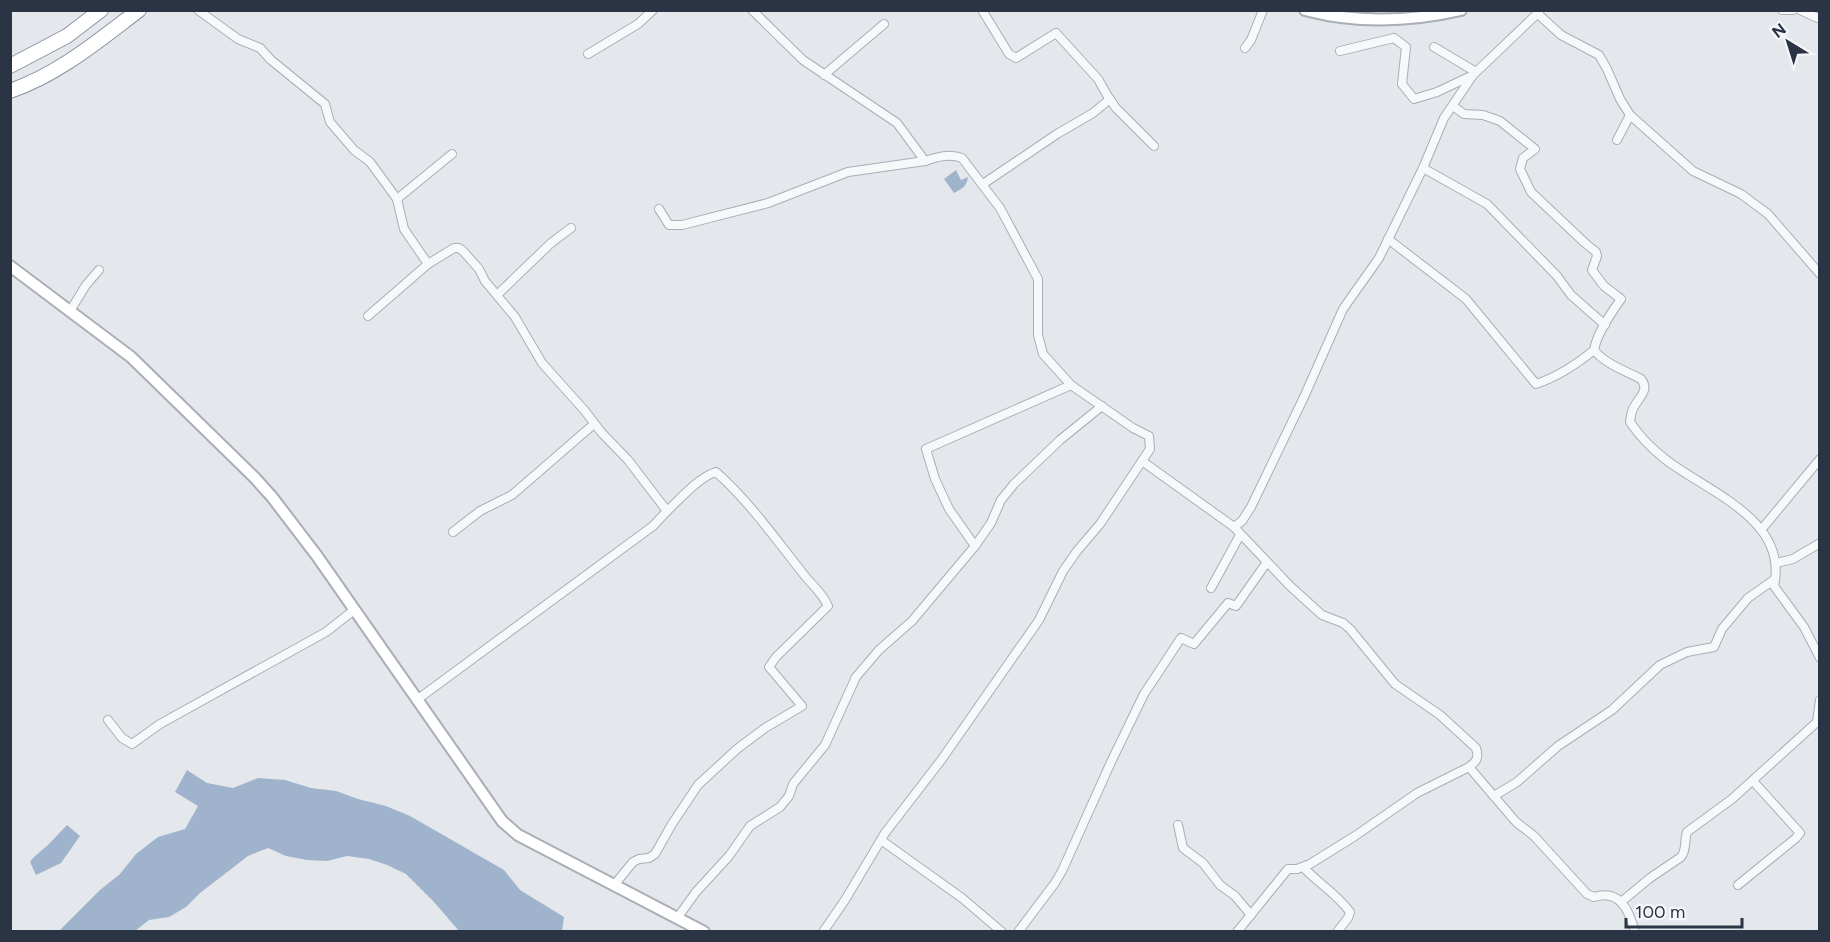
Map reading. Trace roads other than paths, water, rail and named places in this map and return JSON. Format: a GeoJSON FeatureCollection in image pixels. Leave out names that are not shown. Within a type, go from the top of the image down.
{"type":"FeatureCollection","features":[{"type":"Feature","properties":{"kind":"highway"},"geometry":{"type":"LineString","coordinates":[[10,66],[67,36],[101,10]]}},
{"type":"Feature","properties":{"kind":"highway"},"geometry":{"type":"LineString","coordinates":[[10,91],[27,85],[74,60],[139,10]]}},
{"type":"Feature","properties":{"kind":"main road"},"geometry":{"type":"LineString","coordinates":[[1305,10],[1342,17],[1388,19],[1437,15],[1461,10]]}},
{"type":"Feature","properties":{"kind":"main road"},"geometry":{"type":"LineString","coordinates":[[10,266],[131,357],[272,497],[317,556],[502,821],[511,830],[678,916],[704,932]]}},
{"type":"Feature","properties":{"kind":"street"},"geometry":{"type":"LineString","coordinates":[[198,10],[238,39],[260,48],[271,60],[325,104],[330,122],[354,150],[370,162],[397,199],[404,229],[428,264]]}},
{"type":"Feature","properties":{"kind":"street"},"geometry":{"type":"LineString","coordinates":[[588,54],[638,24],[653,10]]}},
{"type":"Feature","properties":{"kind":"street"},"geometry":{"type":"LineString","coordinates":[[752,10],[802,60],[897,123],[926,161]]}},
{"type":"Feature","properties":{"kind":"street"},"geometry":{"type":"LineString","coordinates":[[982,10],[1010,54],[1016,58],[1056,33],[1098,79],[1110,99],[1154,146]]}},
{"type":"Feature","properties":{"kind":"street"},"geometry":{"type":"LineString","coordinates":[[1245,48],[1251,40],[1263,10]]}},
{"type":"Feature","properties":{"kind":"street"},"geometry":{"type":"LineString","coordinates":[[1782,10],[1793,10]]}},
{"type":"Feature","properties":{"kind":"street"},"geometry":{"type":"LineString","coordinates":[[1800,10],[1820,19]]}},
{"type":"Feature","properties":{"kind":"street"},"geometry":{"type":"LineString","coordinates":[[1234,527],[1242,521],[1251,507],[1304,397],[1342,309],[1366,277],[1388,239],[1423,168],[1444,118],[1475,74],[1539,12],[1561,35],[1599,55],[1630,115],[1693,171],[1741,194],[1768,214],[1820,274]]}},
{"type":"Feature","properties":{"kind":"street"},"geometry":{"type":"LineString","coordinates":[[824,75],[884,24]]}},
{"type":"Feature","properties":{"kind":"street"},"geometry":{"type":"LineString","coordinates":[[1340,51],[1394,38],[1406,47],[1402,84],[1414,99],[1437,92],[1475,74]]}},
{"type":"Feature","properties":{"kind":"street"},"geometry":{"type":"LineString","coordinates":[[1434,47],[1475,74]]}},
{"type":"Feature","properties":{"kind":"street"},"geometry":{"type":"LineString","coordinates":[[983,184],[1057,134],[1093,113],[1110,99]]}},
{"type":"Feature","properties":{"kind":"street"},"geometry":{"type":"LineString","coordinates":[[1388,239],[1467,299],[1536,384],[1581,362],[1594,350],[1607,319],[1621,299],[1604,286],[1592,270],[1598,256],[1596,252],[1530,192],[1520,169],[1523,158],[1535,149],[1500,121],[1483,115],[1464,114],[1453,106]]}},
{"type":"Feature","properties":{"kind":"street"},"geometry":{"type":"LineString","coordinates":[[1617,140],[1630,115]]}},
{"type":"Feature","properties":{"kind":"street"},"geometry":{"type":"LineString","coordinates":[[397,199],[452,154]]}},
{"type":"Feature","properties":{"kind":"street"},"geometry":{"type":"LineString","coordinates":[[659,209],[669,225],[682,225],[768,203],[848,172],[926,161],[941,156],[962,158],[1000,208],[1038,279],[1038,335],[1043,354],[1071,386],[1133,428],[1149,436],[1150,449],[1100,524],[1063,571],[1039,620],[942,759],[881,840],[823,932]]}},
{"type":"Feature","properties":{"kind":"street"},"geometry":{"type":"LineString","coordinates":[[1423,168],[1487,204],[1557,276],[1571,296],[1605,326]]}},
{"type":"Feature","properties":{"kind":"street"},"geometry":{"type":"LineString","coordinates":[[497,296],[551,243],[571,228]]}},
{"type":"Feature","properties":{"kind":"street"},"geometry":{"type":"LineString","coordinates":[[368,316],[428,264],[454,248],[459,248],[479,269],[485,281],[514,317],[542,363],[628,460],[667,512]]}},
{"type":"Feature","properties":{"kind":"street"},"geometry":{"type":"LineString","coordinates":[[70,311],[86,285],[99,270]]}},
{"type":"Feature","properties":{"kind":"street"},"geometry":{"type":"LineString","coordinates":[[1594,350],[1644,383],[1645,390],[1632,409],[1630,422],[1641,439],[1666,460],[1735,505],[1757,524],[1775,555],[1777,571],[1774,586],[1804,627],[1820,658]]}},
{"type":"Feature","properties":{"kind":"street"},"geometry":{"type":"LineString","coordinates":[[975,546],[949,509],[935,479],[926,449],[1071,386]]}},
{"type":"Feature","properties":{"kind":"street"},"geometry":{"type":"LineString","coordinates":[[678,916],[696,892],[729,856],[750,826],[780,807],[789,796],[793,784],[825,745],[856,677],[879,650],[912,621],[975,546],[992,523],[1001,500],[1014,484],[1060,440],[1102,406]]}},
{"type":"Feature","properties":{"kind":"street"},"geometry":{"type":"LineString","coordinates":[[453,532],[480,512],[512,495],[594,424]]}},
{"type":"Feature","properties":{"kind":"street"},"geometry":{"type":"LineString","coordinates":[[1761,530],[1820,459]]}},
{"type":"Feature","properties":{"kind":"street"},"geometry":{"type":"LineString","coordinates":[[1142,461],[1234,527],[1322,615],[1343,623],[1350,629],[1395,684],[1440,715],[1476,748],[1478,755],[1477,760],[1469,767],[1417,794],[1355,836],[1303,867],[1288,869],[1237,932]]}},
{"type":"Feature","properties":{"kind":"street"},"geometry":{"type":"LineString","coordinates":[[418,699],[653,526],[689,490],[716,472],[785,548],[828,606],[776,657],[769,667],[802,706],[754,736],[698,785],[655,854],[633,862],[615,884]]}},
{"type":"Feature","properties":{"kind":"street"},"geometry":{"type":"LineString","coordinates":[[1210,588],[1240,535]]}},
{"type":"Feature","properties":{"kind":"street"},"geometry":{"type":"LineString","coordinates":[[1776,563],[1793,560],[1820,543]]}},
{"type":"Feature","properties":{"kind":"street"},"geometry":{"type":"LineString","coordinates":[[1018,932],[1062,871],[1144,694],[1181,638],[1194,644],[1228,603],[1236,606],[1267,562]]}},
{"type":"Feature","properties":{"kind":"street"},"geometry":{"type":"LineString","coordinates":[[1494,796],[1517,782],[1558,746],[1612,710],[1660,665],[1687,652],[1714,647],[1722,629],[1748,598],[1775,579]]}},
{"type":"Feature","properties":{"kind":"street"},"geometry":{"type":"LineString","coordinates":[[108,720],[122,738],[132,744],[160,724],[326,632],[354,610]]}},
{"type":"Feature","properties":{"kind":"street"},"geometry":{"type":"LineString","coordinates":[[1621,902],[1650,878],[1681,857],[1685,852],[1687,832],[1732,799],[1816,722],[1820,700]]}},
{"type":"Feature","properties":{"kind":"street"},"geometry":{"type":"LineString","coordinates":[[1469,767],[1516,822],[1534,836],[1587,894],[1594,897],[1603,894],[1610,895],[1621,902],[1630,916],[1635,932]]}},
{"type":"Feature","properties":{"kind":"street"},"geometry":{"type":"LineString","coordinates":[[1738,885],[1796,838],[1800,832],[1753,781]]}},
{"type":"Feature","properties":{"kind":"street"},"geometry":{"type":"LineString","coordinates":[[1178,825],[1183,848],[1203,863],[1220,885],[1235,896],[1251,915]]}},
{"type":"Feature","properties":{"kind":"street"},"geometry":{"type":"LineString","coordinates":[[881,840],[962,898],[1002,932]]}},
{"type":"Feature","properties":{"kind":"street"},"geometry":{"type":"LineString","coordinates":[[1303,867],[1316,881],[1331,891],[1350,912],[1337,932]]}},
{"type":"Feature","properties":{"kind":"water"},"geometry":{"type":"Polygon","coordinates":[[[956,170],[961,180],[968,177],[964,187],[954,193],[944,179],[956,170]]]}},
{"type":"Feature","properties":{"kind":"water"},"geometry":{"type":"Polygon","coordinates":[[[187,770],[207,783],[233,788],[258,778],[285,780],[311,788],[336,791],[410,816],[504,870],[520,890],[564,917],[562,931],[459,931],[406,874],[387,865],[369,859],[347,856],[327,861],[307,860],[286,856],[268,848],[248,856],[200,893],[186,907],[169,917],[149,920],[135,931],[59,931],[100,890],[120,874],[136,854],[158,837],[185,829],[198,806],[175,792],[187,770]]]}},
{"type":"Feature","properties":{"kind":"water"},"geometry":{"type":"Polygon","coordinates":[[[67,825],[80,836],[61,863],[36,875],[30,862],[67,825]]]}}]}
